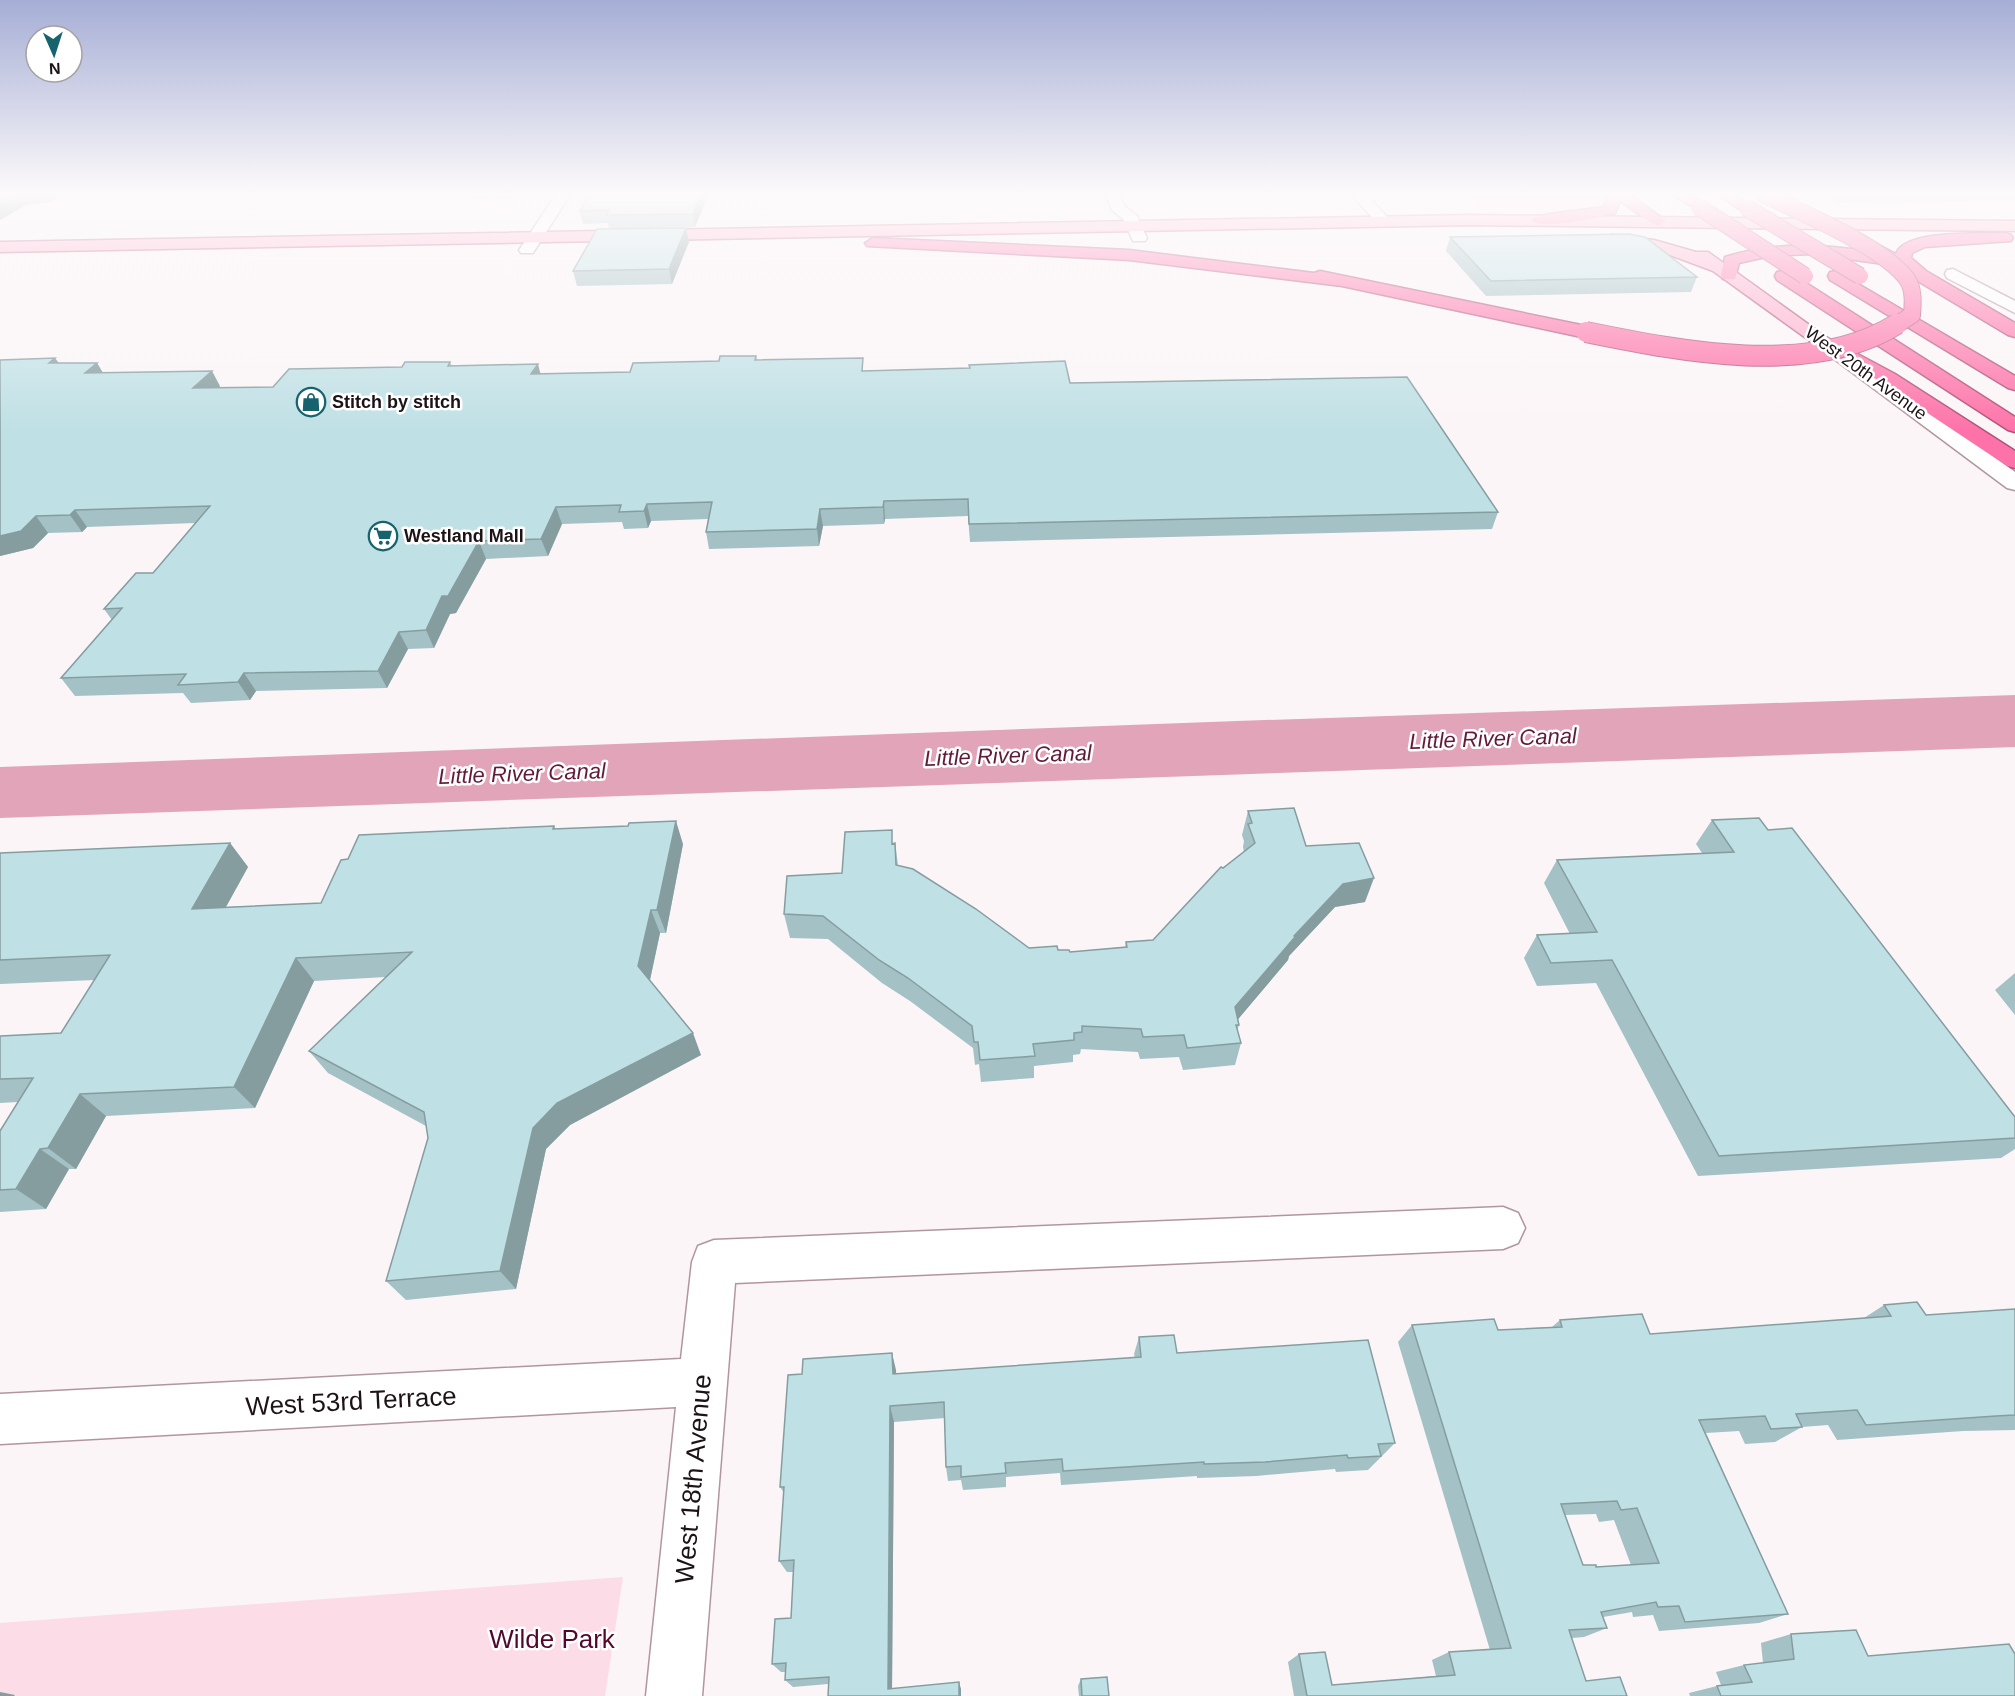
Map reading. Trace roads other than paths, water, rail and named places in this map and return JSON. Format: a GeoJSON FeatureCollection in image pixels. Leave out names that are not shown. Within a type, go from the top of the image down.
{"type":"FeatureCollection","features":[{"type":"Feature","properties":{"kind":"highway"},"geometry":{"type":"LineString","coordinates":[[1274,272],[1340,280]]}},
{"type":"Feature","properties":{"kind":"highway"},"geometry":{"type":"LineString","coordinates":[[1303,272],[1629,341],[1715,352],[1811,352],[1846,347],[1872,340],[1897,328],[1912,315],[1914,295],[1907,279],[1900,272]]}},
{"type":"Feature","properties":{"kind":"highway"},"geometry":{"type":"LineString","coordinates":[[1777,272],[2015,426]]}},
{"type":"Feature","properties":{"kind":"highway"},"geometry":{"type":"LineString","coordinates":[[1800,272],[2015,409]]}},
{"type":"Feature","properties":{"kind":"highway"},"geometry":{"type":"LineString","coordinates":[[1830,272],[2015,384]]}},
{"type":"Feature","properties":{"kind":"highway"},"geometry":{"type":"LineString","coordinates":[[1854,272],[2015,368]]}},
{"type":"Feature","properties":{"kind":"highway"},"geometry":{"type":"LineString","coordinates":[[1914,272],[2015,331]]}},
{"type":"Feature","properties":{"kind":"highway"},"geometry":{"type":"LineString","coordinates":[[1917,272],[1921,276]]}},
{"type":"Feature","properties":{"kind":"highway"},"geometry":{"type":"LineString","coordinates":[[1824,342],[1888,378],[2015,461]]}},
{"type":"Feature","properties":{"kind":"main road","name":"West 20th Avenue"},"geometry":{"type":"LineString","coordinates":[[1727,272],[1824,342]]}},
{"type":"Feature","properties":{"kind":"street"},"geometry":{"type":"LineString","coordinates":[[1953,274],[2015,308]]}},
{"type":"Feature","properties":{"kind":"street","name":"West 20th Avenue"},"geometry":{"type":"LineString","coordinates":[[1824,342],[2015,483]]}},
{"type":"Feature","properties":{"kind":"street","name":"West 18th Avenue"},"geometry":{"type":"LineString","coordinates":[[674,1696],[714,1262],[1503,1228]]}},
{"type":"Feature","properties":{"kind":"street","name":"West 53rd Terrace"},"geometry":{"type":"LineString","coordinates":[[0,1419],[702,1382]]}},
{"type":"Feature","properties":{"kind":"water","name":"Little River Canal"},"geometry":{"type":"Polygon","coordinates":[[[2015,695],[2015,747],[0,818],[0,767],[2015,695]]]}},
{"type":"Feature","properties":{"kind":"place","name":"Stitch by stitch"},"geometry":{"type":"Point","coordinates":[311,402]}},
{"type":"Feature","properties":{"kind":"place","name":"Westland Mall"},"geometry":{"type":"Point","coordinates":[383,536]}},
{"type":"Feature","properties":{"kind":"park label","name":"Wilde Park"},"geometry":{"type":"Point","coordinates":[552,1639]}}]}
